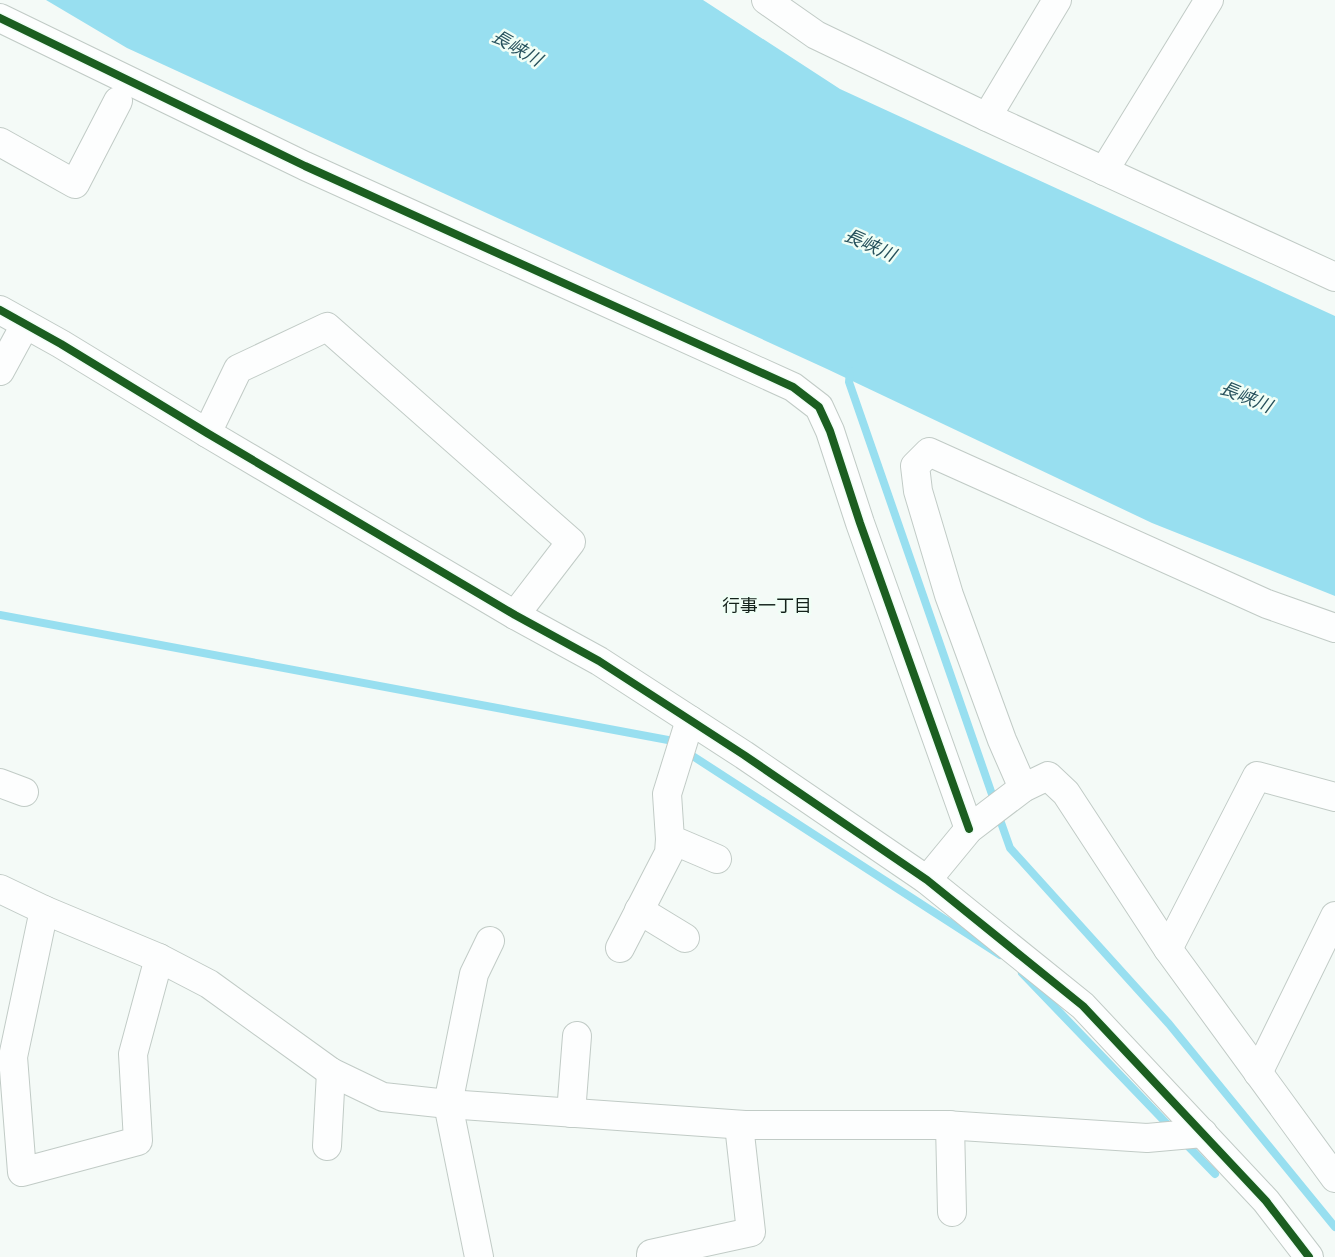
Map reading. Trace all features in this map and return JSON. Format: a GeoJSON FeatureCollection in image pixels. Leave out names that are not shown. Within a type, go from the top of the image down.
{"type":"FeatureCollection","features":[{"type":"Feature","properties":{"kind":"street"},"geometry":{"type":"LineString","coordinates":[[766,0],[816,35],[987,117],[1335,277]]}},
{"type":"Feature","properties":{"kind":"street"},"geometry":{"type":"LineString","coordinates":[[987,117],[1057,0]]}},
{"type":"Feature","properties":{"kind":"street"},"geometry":{"type":"LineString","coordinates":[[1104,171],[1209,0]]}},
{"type":"Feature","properties":{"kind":"street"},"geometry":{"type":"LineString","coordinates":[[0,18],[305,166],[793,387],[819,407],[830,431],[860,523],[975,825]]}},
{"type":"Feature","properties":{"kind":"street"},"geometry":{"type":"LineString","coordinates":[[0,142],[75,184],[118,102]]}},
{"type":"Feature","properties":{"kind":"street"},"geometry":{"type":"LineString","coordinates":[[0,310],[61,344],[207,434],[599,661],[927,880],[1083,1006],[1266,1201],[1309,1257]]}},
{"type":"Feature","properties":{"kind":"street"},"geometry":{"type":"LineString","coordinates":[[0,371],[25,325]]}},
{"type":"Feature","properties":{"kind":"street"},"geometry":{"type":"LineString","coordinates":[[207,434],[238,369],[327,327],[571,542],[515,614]]}},
{"type":"Feature","properties":{"kind":"street"},"geometry":{"type":"LineString","coordinates":[[1023,788],[1002,740],[948,595],[918,491],[915,466],[929,452],[1267,604],[1335,628]]}},
{"type":"Feature","properties":{"kind":"street"},"geometry":{"type":"LineString","coordinates":[[620,948],[669,853],[667,794],[690,720]]}},
{"type":"Feature","properties":{"kind":"street"},"geometry":{"type":"LineString","coordinates":[[927,880],[975,825],[1023,788],[1048,776],[1066,793],[1168,949],[1335,1178]]}},
{"type":"Feature","properties":{"kind":"street"},"geometry":{"type":"LineString","coordinates":[[1168,949],[1257,776],[1335,798]]}},
{"type":"Feature","properties":{"kind":"street"},"geometry":{"type":"LineString","coordinates":[[670,839],[717,859]]}},
{"type":"Feature","properties":{"kind":"street"},"geometry":{"type":"LineString","coordinates":[[0,889],[44,910],[159,958],[209,984],[331,1072],[383,1097],[448,1104],[738,1125],[950,1125],[1147,1138],[1203,1133]]}},
{"type":"Feature","properties":{"kind":"street"},"geometry":{"type":"LineString","coordinates":[[44,910],[13,1057],[22,1172],[138,1141],[133,1054],[159,958]]}},
{"type":"Feature","properties":{"kind":"street"},"geometry":{"type":"LineString","coordinates":[[639,910],[685,938]]}},
{"type":"Feature","properties":{"kind":"street"},"geometry":{"type":"LineString","coordinates":[[1258,1073],[1335,916]]}},
{"type":"Feature","properties":{"kind":"street"},"geometry":{"type":"LineString","coordinates":[[478,1257],[448,1104],[474,974],[490,941]]}},
{"type":"Feature","properties":{"kind":"street"},"geometry":{"type":"LineString","coordinates":[[571,1113],[577,1036]]}},
{"type":"Feature","properties":{"kind":"street"},"geometry":{"type":"LineString","coordinates":[[327,1146],[331,1072]]}},
{"type":"Feature","properties":{"kind":"street"},"geometry":{"type":"LineString","coordinates":[[651,1257],[651,1254],[751,1232],[738,1125]]}},
{"type":"Feature","properties":{"kind":"street"},"geometry":{"type":"LineString","coordinates":[[950,1125],[952,1212]]}},
{"type":"Feature","properties":{"kind":"water","name":"長峡川"},"geometry":{"type":"Polygon","coordinates":[[[46,0],[703,0],[840,89],[1335,316],[1335,596],[1152,523],[827,369],[127,48],[46,0]]]}},
{"type":"Feature","properties":{"kind":"waterway"},"geometry":{"type":"LineString","coordinates":[[850,371],[849,382],[995,803]]}},
{"type":"Feature","properties":{"kind":"waterway"},"geometry":{"type":"LineString","coordinates":[[0,615],[668,740],[1000,955]]}},
{"type":"Feature","properties":{"kind":"waterway"},"geometry":{"type":"LineString","coordinates":[[998,814],[1010,848],[1169,1024],[1335,1227]]}},
{"type":"Feature","properties":{"kind":"waterway"},"geometry":{"type":"LineString","coordinates":[[1022,973],[1172,1129]]}},
{"type":"Feature","properties":{"kind":"waterway"},"geometry":{"type":"LineString","coordinates":[[1183,1141],[1215,1174]]}},
{"type":"Feature","properties":{"kind":"cycle path"},"geometry":{"type":"LineString","coordinates":[[0,18],[305,166],[793,387],[819,407],[830,431],[860,523],[969,829]]}},
{"type":"Feature","properties":{"kind":"cycle path"},"geometry":{"type":"LineString","coordinates":[[0,310],[61,344],[207,433],[515,615],[599,661],[744,755],[927,880],[1083,1006],[1266,1201],[1309,1257]]}},
{"type":"Feature","properties":{"kind":"district","name":"行事一丁目"},"geometry":{"type":"Point","coordinates":[767,606]}}]}
